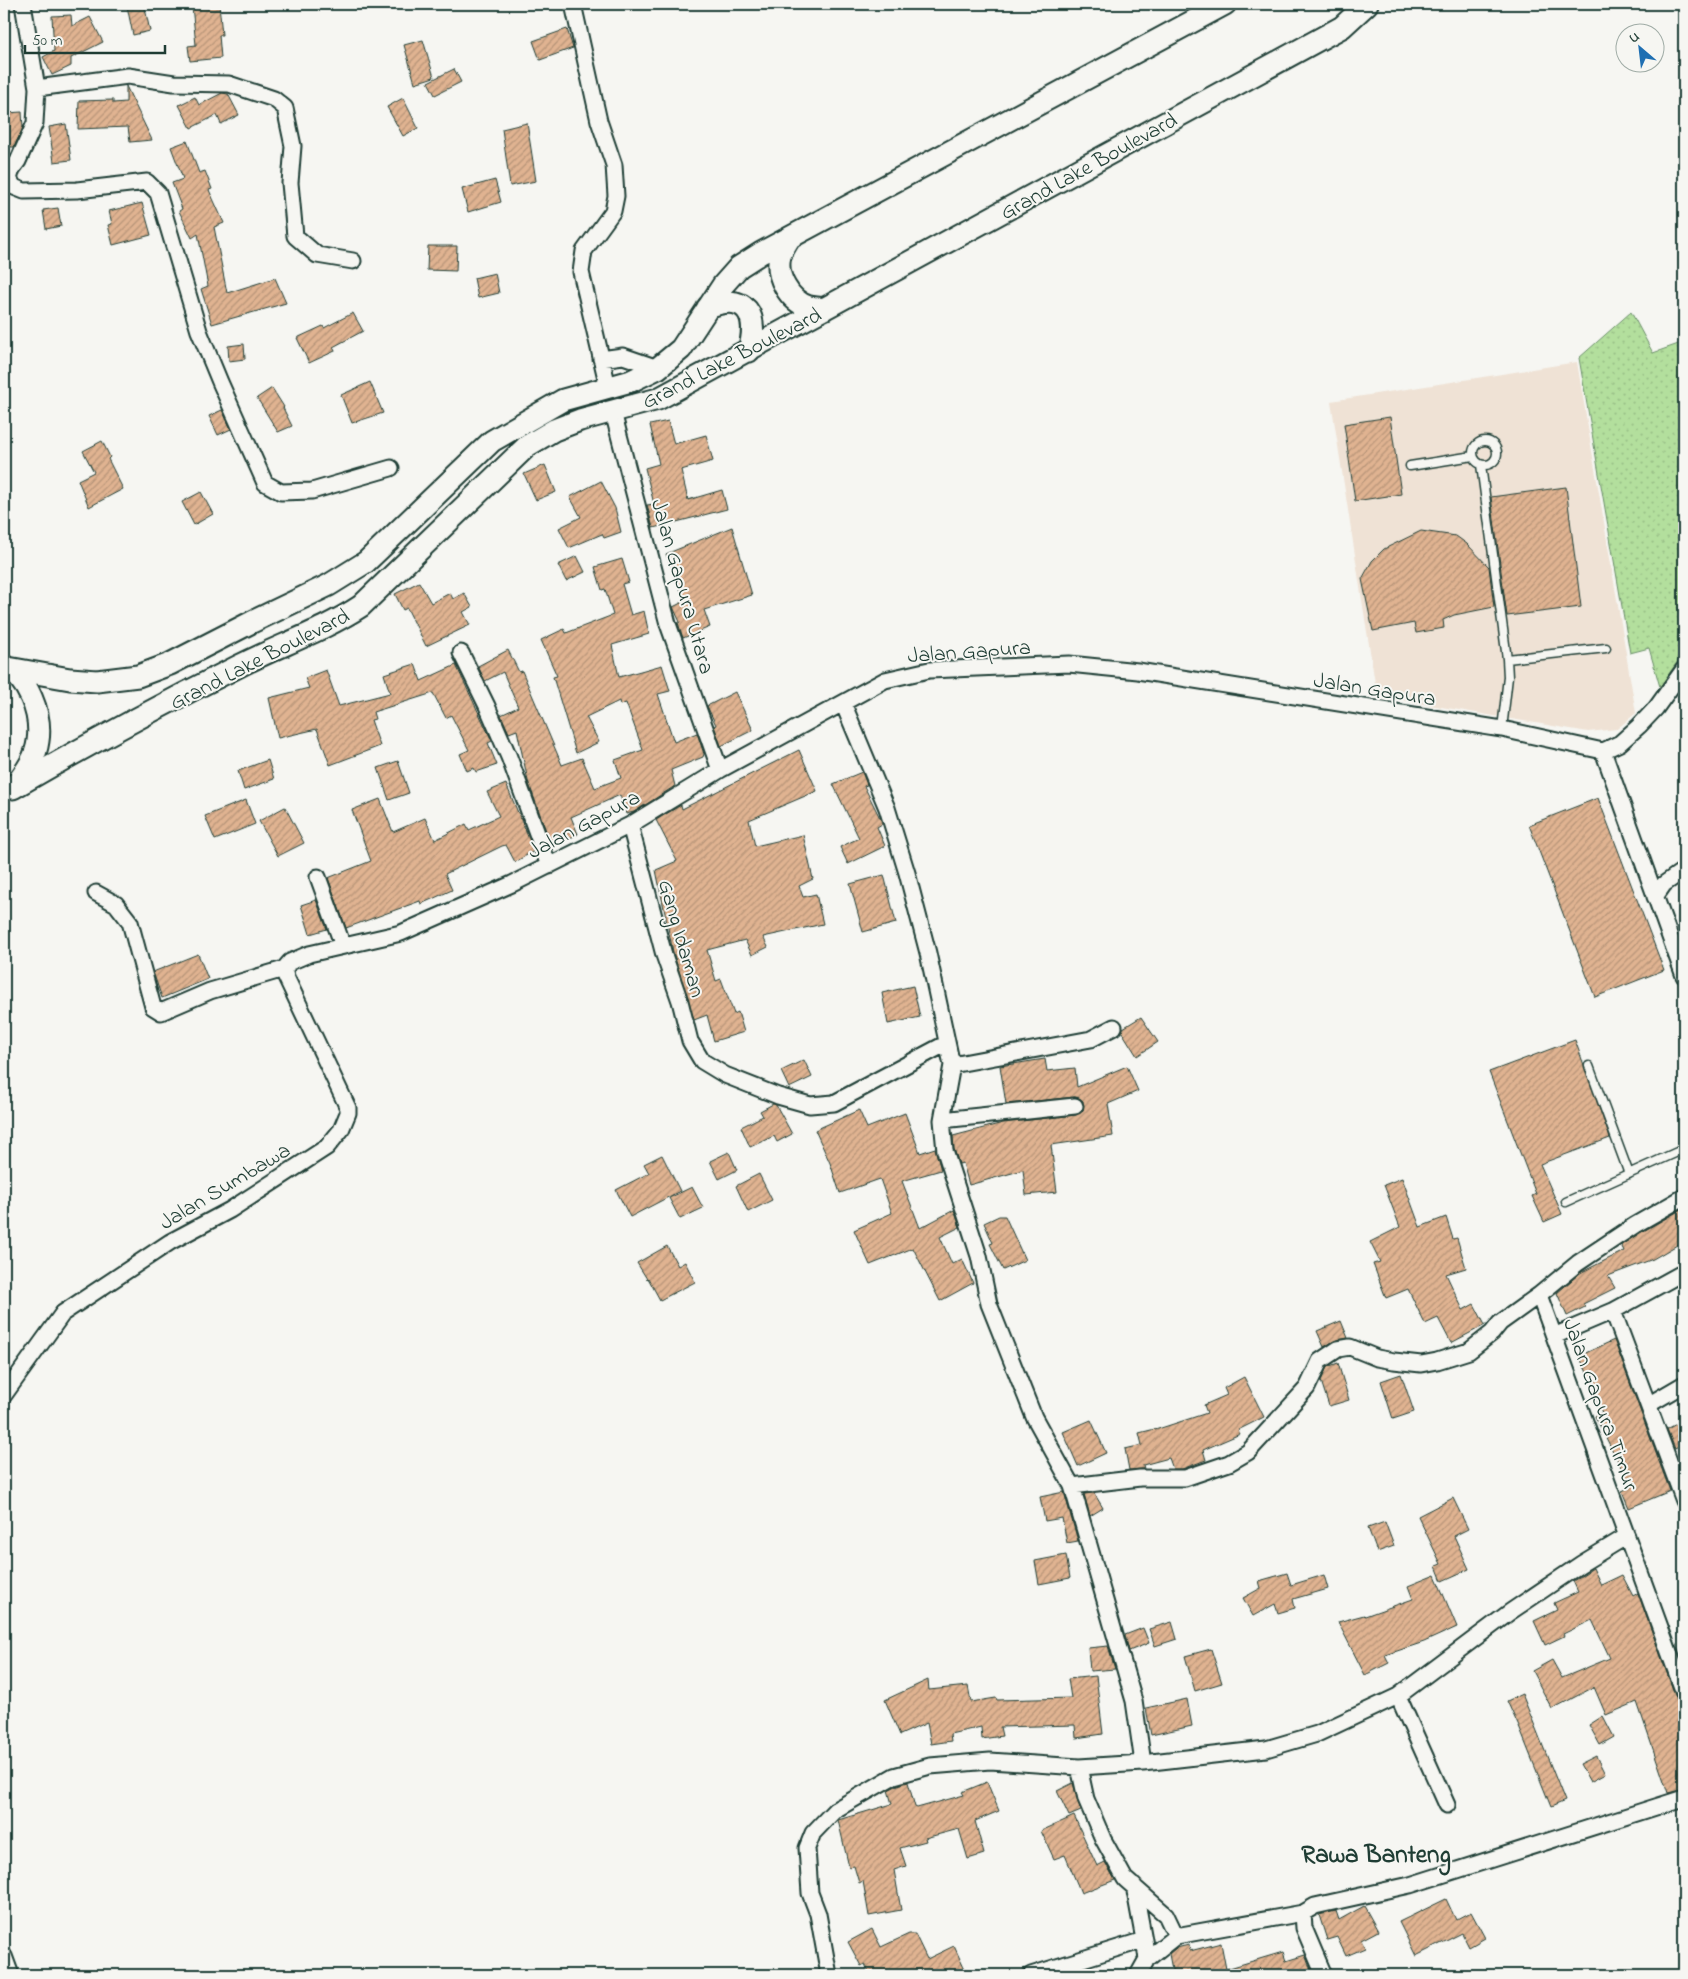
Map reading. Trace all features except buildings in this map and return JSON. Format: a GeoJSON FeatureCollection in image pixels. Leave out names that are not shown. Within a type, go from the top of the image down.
{"type":"FeatureCollection","features":[{"type":"Feature","properties":{"kind":"street"},"geometry":{"type":"LineString","coordinates":[[23,4],[37,88],[35,123],[9,179],[14,187],[24,191],[78,190],[147,182],[158,193],[199,332],[223,391],[265,482],[281,492],[312,491],[391,468]]}},
{"type":"Feature","properties":{"kind":"street"},"geometry":{"type":"LineString","coordinates":[[573,4],[599,121],[614,165],[616,196],[613,211],[584,250],[581,272],[608,387]]}},
{"type":"Feature","properties":{"kind":"street","name":"Grand Lake Boulevard"},"geometry":{"type":"LineString","coordinates":[[6,667],[70,679],[97,681],[138,676],[170,664],[329,585],[366,562],[492,441],[562,400],[631,381],[658,368],[681,349],[723,285],[739,267],[1225,4]]}},
{"type":"Feature","properties":{"kind":"street","name":"Grand Lake Boulevard"},"geometry":{"type":"LineString","coordinates":[[8,792],[59,762],[229,671],[271,650],[338,621],[361,606],[527,446],[554,430],[580,420],[658,399],[1342,27],[1367,4]]}},
{"type":"Feature","properties":{"kind":"street"},"geometry":{"type":"LineString","coordinates":[[37,88],[128,76],[174,83],[229,84],[274,98],[285,108],[293,146],[290,183],[295,236],[317,255],[353,261]]}},
{"type":"Feature","properties":{"kind":"street"},"geometry":{"type":"LineString","coordinates":[[789,239],[780,255],[781,280],[787,291],[801,303],[809,307],[824,309]]}},
{"type":"Feature","properties":{"kind":"street"},"geometry":{"type":"LineString","coordinates":[[708,307],[720,302],[733,302],[740,304],[748,311],[753,323],[754,335],[749,351]]}},
{"type":"Feature","properties":{"kind":"street"},"geometry":{"type":"LineString","coordinates":[[601,359],[623,356],[658,368]]}},
{"type":"Feature","properties":{"kind":"street","name":"Jalan Gapura Utara"},"geometry":{"type":"LineString","coordinates":[[614,412],[668,624],[720,770]]}},
{"type":"Feature","properties":{"kind":"street"},"geometry":{"type":"LineString","coordinates":[[461,654],[487,706],[509,757],[549,866]]}},
{"type":"Feature","properties":{"kind":"street","name":"Jalan Gapura"},"geometry":{"type":"LineString","coordinates":[[96,893],[116,904],[130,922],[153,1007],[161,1012],[210,992],[284,969],[290,962],[309,954],[401,933],[549,866],[630,825],[720,770],[885,680],[929,670],[1069,664],[1138,671],[1502,729],[1603,751]]}},
{"type":"Feature","properties":{"kind":"street"},"geometry":{"type":"LineString","coordinates":[[6,667],[27,688],[37,713],[38,731],[38,740],[30,767],[8,792]]}},
{"type":"Feature","properties":{"kind":"street"},"geometry":{"type":"LineString","coordinates":[[1684,669],[1656,708],[1639,726],[1620,743],[1603,751],[1684,976]]}},
{"type":"Feature","properties":{"kind":"street"},"geometry":{"type":"LineString","coordinates":[[843,703],[887,808],[928,953],[952,1065],[942,1120],[945,1151],[980,1256],[989,1304],[1034,1417],[1072,1486],[1134,1701],[1143,1763]]}},
{"type":"Feature","properties":{"kind":"street","name":"Gang Idaman"},"geometry":{"type":"LineString","coordinates":[[630,825],[664,954],[680,1001],[690,1041],[702,1061],[724,1075],[778,1096],[810,1105],[834,1103],[947,1043]]}},
{"type":"Feature","properties":{"kind":"street"},"geometry":{"type":"LineString","coordinates":[[1655,896],[1664,884],[1684,870]]}},
{"type":"Feature","properties":{"kind":"street"},"geometry":{"type":"LineString","coordinates":[[318,877],[343,946]]}},
{"type":"Feature","properties":{"kind":"street","name":"Jalan Sumbawa"},"geometry":{"type":"LineString","coordinates":[[4,1395],[63,1312],[170,1242],[230,1210],[327,1147],[341,1130],[348,1108],[286,977],[284,969]]}},
{"type":"Feature","properties":{"kind":"street"},"geometry":{"type":"LineString","coordinates":[[952,1065],[1092,1039],[1114,1028]]}},
{"type":"Feature","properties":{"kind":"street"},"geometry":{"type":"LineString","coordinates":[[942,1120],[1075,1106]]}},
{"type":"Feature","properties":{"kind":"street"},"geometry":{"type":"LineString","coordinates":[[1072,1486],[1140,1478],[1185,1478],[1230,1463],[1248,1452],[1307,1388],[1320,1361],[1338,1349],[1350,1347],[1377,1358],[1421,1364],[1438,1361],[1469,1351],[1492,1333],[1500,1323],[1539,1295],[1578,1263],[1635,1225],[1684,1196]]}},
{"type":"Feature","properties":{"kind":"street"},"geometry":{"type":"LineString","coordinates":[[1554,1336],[1614,1311],[1684,1272]]}},
{"type":"Feature","properties":{"kind":"street","name":"Jalan Gapura Timur"},"geometry":{"type":"LineString","coordinates":[[1539,1295],[1684,1693]]}},
{"type":"Feature","properties":{"kind":"street"},"geometry":{"type":"LineString","coordinates":[[1614,1311],[1684,1501]]}},
{"type":"Feature","properties":{"kind":"street"},"geometry":{"type":"LineString","coordinates":[[1648,1405],[1684,1384]]}},
{"type":"Feature","properties":{"kind":"street"},"geometry":{"type":"LineString","coordinates":[[829,1975],[818,1914],[810,1893],[807,1848],[813,1834],[835,1810],[894,1776],[930,1766],[990,1761],[1079,1767],[1143,1763],[1266,1749],[1317,1734],[1398,1696],[1518,1607],[1581,1564],[1627,1536]]}},
{"type":"Feature","properties":{"kind":"street"},"geometry":{"type":"LineString","coordinates":[[1398,1696],[1447,1805]]}},
{"type":"Feature","properties":{"kind":"street"},"geometry":{"type":"LineString","coordinates":[[1079,1767],[1086,1799],[1103,1839],[1126,1879],[1166,1914],[1176,1936]]}},
{"type":"Feature","properties":{"kind":"street"},"geometry":{"type":"LineString","coordinates":[[1138,1975],[1147,1959],[1176,1936],[1303,1913],[1315,1906],[1410,1885],[1684,1798]]}},
{"type":"Feature","properties":{"kind":"street"},"geometry":{"type":"LineString","coordinates":[[1134,1886],[1147,1959]]}},
{"type":"Feature","properties":{"kind":"street"},"geometry":{"type":"LineString","coordinates":[[1303,1913],[1304,1928],[1324,1975]]}},
{"type":"Feature","properties":{"kind":"street"},"geometry":{"type":"LineString","coordinates":[[1031,1975],[1144,1940]]}},
{"type":"Feature","properties":{"kind":"street"},"geometry":{"type":"LineString","coordinates":[[4,1956],[11,1975]]}},
{"type":"Feature","properties":{"kind":"lane"},"geometry":{"type":"LineString","coordinates":[[1484,441],[1490,442],[1495,447],[1496,458],[1487,465],[1481,465],[1477,463],[1473,456],[1474,449],[1477,444],[1484,441]]}},
{"type":"Feature","properties":{"kind":"lane"},"geometry":{"type":"LineString","coordinates":[[1410,466],[1473,456]]}},
{"type":"Feature","properties":{"kind":"lane"},"geometry":{"type":"LineString","coordinates":[[1481,465],[1507,660],[1508,677],[1502,729]]}},
{"type":"Feature","properties":{"kind":"lane"},"geometry":{"type":"LineString","coordinates":[[1507,660],[1606,648]]}},
{"type":"Feature","properties":{"kind":"lane"},"geometry":{"type":"LineString","coordinates":[[1589,1066],[1629,1174]]}},
{"type":"Feature","properties":{"kind":"lane"},"geometry":{"type":"LineString","coordinates":[[1566,1202],[1684,1149]]}},
{"type":"Feature","properties":{"kind":"shaded area"},"geometry":{"type":"Polygon","coordinates":[[[1577,362],[1636,713],[1617,729],[1588,732],[1377,696],[1331,401],[1577,362]]]}},
{"type":"Feature","properties":{"kind":"green space"},"geometry":{"type":"Polygon","coordinates":[[[1631,312],[1653,353],[1684,342],[1684,652],[1660,687],[1649,648],[1630,653],[1579,358],[1631,312]]]}},
{"type":"Feature","properties":{"kind":"district","name":"Rawa Banteng"},"geometry":{"type":"Point","coordinates":[1376,1853]}}]}
